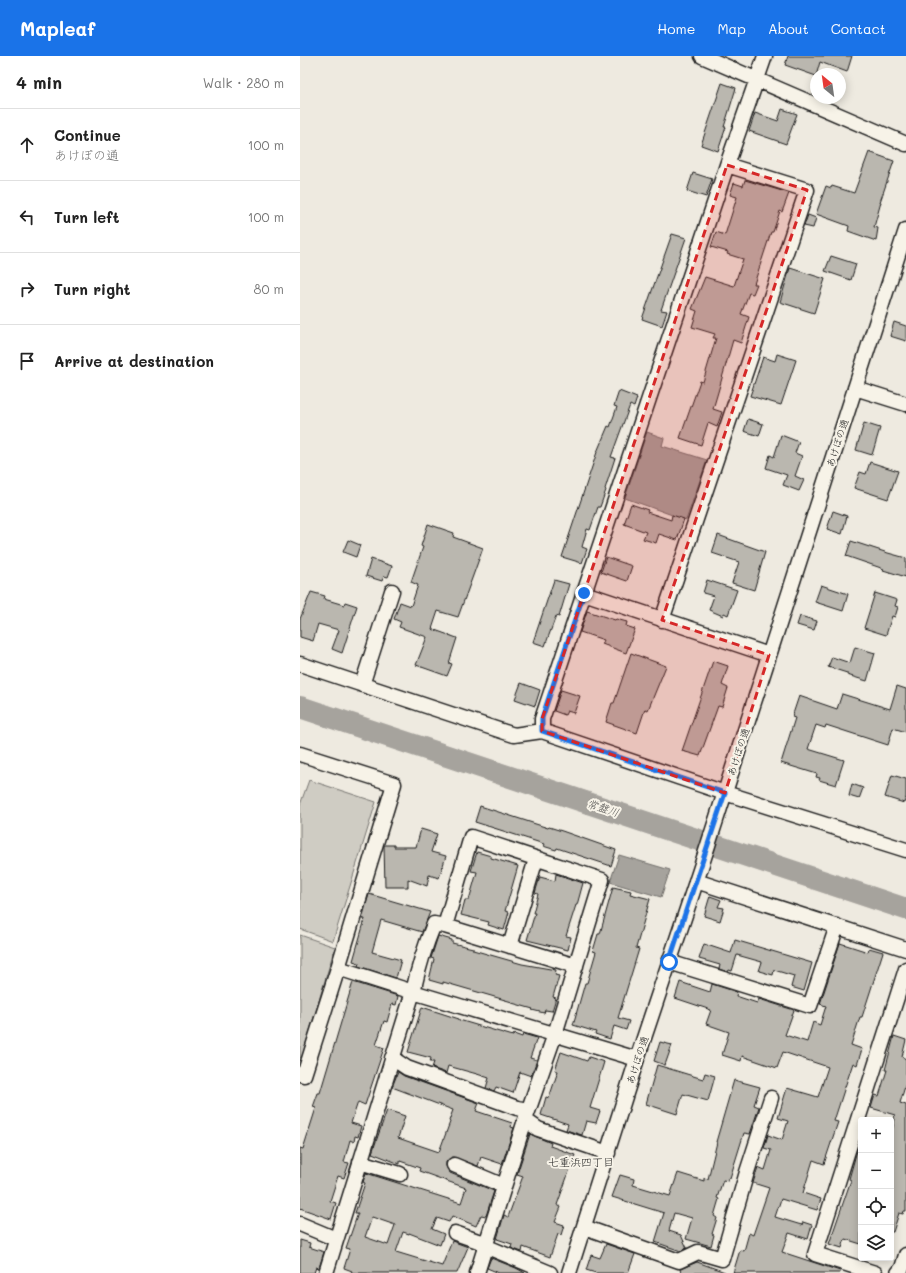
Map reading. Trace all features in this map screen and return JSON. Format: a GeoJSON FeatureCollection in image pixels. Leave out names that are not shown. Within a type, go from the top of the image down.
{"type":"FeatureCollection","features":[{"type":"Feature","properties":{"kind":"street"},"geometry":{"type":"LineString","coordinates":[[702,56],[906,144]]}},
{"type":"Feature","properties":{"kind":"street"},"geometry":{"type":"LineString","coordinates":[[542,731],[542,718],[765,56]]}},
{"type":"Feature","properties":{"kind":"street"},"geometry":{"type":"LineString","coordinates":[[662,620],[807,190],[728,165]]}},
{"type":"Feature","properties":{"kind":"street","name":"あけぼの通"},"geometry":{"type":"LineString","coordinates":[[569,1273],[906,230]]}},
{"type":"Feature","properties":{"kind":"street"},"geometry":{"type":"LineString","coordinates":[[855,388],[906,404]]}},
{"type":"Feature","properties":{"kind":"street"},"geometry":{"type":"LineString","coordinates":[[362,685],[392,591]]}},
{"type":"Feature","properties":{"kind":"street"},"geometry":{"type":"LineString","coordinates":[[584,593],[769,656]]}},
{"type":"Feature","properties":{"kind":"street"},"geometry":{"type":"LineString","coordinates":[[300,664],[514,735],[542,731],[725,793],[906,850]]}},
{"type":"Feature","properties":{"kind":"street"},"geometry":{"type":"LineString","coordinates":[[300,754],[394,784],[338,968],[301,1079]]}},
{"type":"Feature","properties":{"kind":"street"},"geometry":{"type":"LineString","coordinates":[[445,926],[471,837],[602,880],[555,1034],[526,1115],[477,1273]]}},
{"type":"Feature","properties":{"kind":"street"},"geometry":{"type":"LineString","coordinates":[[510,946],[536,859]]}},
{"type":"Feature","properties":{"kind":"street"},"geometry":{"type":"LineString","coordinates":[[698,875],[837,926],[906,949]]}},
{"type":"Feature","properties":{"kind":"street"},"geometry":{"type":"LineString","coordinates":[[326,1273],[434,924],[445,926],[576,966]]}},
{"type":"Feature","properties":{"kind":"street"},"geometry":{"type":"LineString","coordinates":[[669,962],[810,1006],[837,926]]}},
{"type":"Feature","properties":{"kind":"street"},"geometry":{"type":"LineString","coordinates":[[338,968],[637,1059]]}},
{"type":"Feature","properties":{"kind":"street"},"geometry":{"type":"LineString","coordinates":[[875,1273],[815,1254],[906,969]]}},
{"type":"Feature","properties":{"kind":"street"},"geometry":{"type":"LineString","coordinates":[[392,1058],[406,1068],[517,1108],[526,1115],[538,1129],[608,1153]]}},
{"type":"Feature","properties":{"kind":"street"},"geometry":{"type":"LineString","coordinates":[[584,1227],[679,1261],[698,1252],[722,1259],[747,1172],[771,1098]]}},
{"type":"Feature","properties":{"kind":"street"},"geometry":{"type":"LineString","coordinates":[[360,1162],[400,1174]]}},
{"type":"Feature","properties":{"kind":"street"},"geometry":{"type":"LineString","coordinates":[[454,1165],[504,1186]]}},
{"type":"Feature","properties":{"kind":"street"},"geometry":{"type":"LineString","coordinates":[[300,1224],[336,1239]]}},
{"type":"Feature","properties":{"kind":"street"},"geometry":{"type":"LineString","coordinates":[[455,1233],[486,1244],[550,1273]]}},
{"type":"Feature","properties":{"kind":"street"},"geometry":{"type":"LineString","coordinates":[[898,1273],[902,1268],[906,1255]]}},
{"type":"Feature","properties":{"kind":"highlighted area"},"geometry":{"type":"Polygon","coordinates":[[[727,165],[807,190],[662,620],[769,655],[725,793],[542,731],[542,719],[727,165]]]}},
{"type":"Feature","properties":{"kind":"shaded area"},"geometry":{"type":"Polygon","coordinates":[[[647,432],[664,438],[662,446],[707,460],[686,520],[625,498],[647,432]]]}},
{"type":"Feature","properties":{"kind":"shaded area"},"geometry":{"type":"Polygon","coordinates":[[[309,780],[376,802],[333,941],[300,929],[300,805],[309,780]]]}},
{"type":"Feature","properties":{"kind":"shaded area"},"geometry":{"type":"Polygon","coordinates":[[[619,855],[670,870],[661,897],[610,882],[619,855]]]}},
{"type":"Feature","properties":{"kind":"shaded area"},"geometry":{"type":"Polygon","coordinates":[[[300,935],[335,947],[302,1057],[300,1058],[300,935]]]}},
{"type":"Feature","properties":{"kind":"building"},"geometry":{"type":"Polygon","coordinates":[[[788,56],[852,56],[847,72],[846,68],[836,68],[820,62],[818,68],[810,68],[810,74],[785,65],[788,56]]]}},
{"type":"Feature","properties":{"kind":"building"},"geometry":{"type":"Polygon","coordinates":[[[722,83],[736,88],[718,151],[701,145],[722,83]]]}},
{"type":"Feature","properties":{"kind":"building"},"geometry":{"type":"Polygon","coordinates":[[[782,109],[797,114],[786,144],[749,131],[755,113],[778,121],[782,109]]]}},
{"type":"Feature","properties":{"kind":"building"},"geometry":{"type":"Polygon","coordinates":[[[869,152],[894,161],[880,202],[874,227],[878,228],[876,241],[848,231],[849,226],[816,214],[826,186],[831,188],[832,186],[854,193],[869,152]]]}},
{"type":"Feature","properties":{"kind":"building"},"geometry":{"type":"Polygon","coordinates":[[[693,173],[712,179],[706,197],[687,191],[693,173]]]}},
{"type":"Feature","properties":{"kind":"building"},"geometry":{"type":"Polygon","coordinates":[[[745,180],[789,193],[782,212],[780,211],[773,232],[771,232],[754,284],[757,284],[753,294],[749,293],[741,314],[749,317],[741,343],[733,340],[713,409],[722,412],[717,427],[708,423],[701,445],[680,438],[700,381],[703,382],[716,338],[713,338],[715,334],[692,327],[697,311],[692,309],[705,277],[734,286],[743,259],[727,254],[728,252],[711,247],[716,232],[725,235],[737,197],[730,195],[734,183],[743,186],[745,180]]]}},
{"type":"Feature","properties":{"kind":"building"},"geometry":{"type":"Polygon","coordinates":[[[808,215],[816,218],[813,228],[804,226],[808,215]]]}},
{"type":"Feature","properties":{"kind":"building"},"geometry":{"type":"Polygon","coordinates":[[[672,234],[686,238],[661,310],[667,311],[662,326],[642,319],[672,234]]]}},
{"type":"Feature","properties":{"kind":"building"},"geometry":{"type":"Polygon","coordinates":[[[831,256],[856,264],[851,280],[825,271],[831,256]]]}},
{"type":"Feature","properties":{"kind":"building"},"geometry":{"type":"Polygon","coordinates":[[[790,268],[825,279],[814,313],[780,302],[790,268]]]}},
{"type":"Feature","properties":{"kind":"building"},"geometry":{"type":"Polygon","coordinates":[[[894,322],[906,326],[906,341],[890,336],[894,322]]]}},
{"type":"Feature","properties":{"kind":"building"},"geometry":{"type":"Polygon","coordinates":[[[777,354],[796,360],[781,405],[750,396],[763,357],[775,361],[777,354]]]}},
{"type":"Feature","properties":{"kind":"building"},"geometry":{"type":"Polygon","coordinates":[[[619,391],[637,398],[634,407],[630,405],[611,457],[615,458],[600,507],[598,507],[590,530],[587,529],[582,547],[587,549],[582,563],[562,557],[597,452],[608,426],[610,427],[617,407],[614,406],[619,391]]]}},
{"type":"Feature","properties":{"kind":"building"},"geometry":{"type":"Polygon","coordinates":[[[748,419],[763,424],[759,436],[744,431],[748,419]]]}},
{"type":"Feature","properties":{"kind":"building"},"geometry":{"type":"Polygon","coordinates":[[[864,423],[880,428],[872,455],[856,450],[864,423]]]}},
{"type":"Feature","properties":{"kind":"building"},"geometry":{"type":"Polygon","coordinates":[[[781,435],[799,442],[795,453],[802,456],[795,476],[804,480],[799,491],[783,485],[787,475],[766,468],[770,455],[774,457],[781,435]]]}},
{"type":"Feature","properties":{"kind":"building"},"geometry":{"type":"Polygon","coordinates":[[[870,462],[898,471],[888,499],[854,488],[860,472],[866,474],[870,462]]]}},
{"type":"Feature","properties":{"kind":"building"},"geometry":{"type":"Polygon","coordinates":[[[631,504],[648,510],[647,512],[671,520],[672,515],[684,519],[677,540],[659,534],[656,543],[643,539],[646,532],[624,524],[631,504]]]}},
{"type":"Feature","properties":{"kind":"building"},"geometry":{"type":"Polygon","coordinates":[[[833,511],[847,516],[842,534],[827,529],[833,511]]]}},
{"type":"Feature","properties":{"kind":"building"},"geometry":{"type":"Polygon","coordinates":[[[428,524],[454,533],[453,537],[483,548],[458,617],[438,611],[432,629],[457,638],[449,663],[452,664],[447,676],[416,665],[427,637],[399,627],[401,622],[394,619],[400,602],[411,606],[418,585],[411,582],[423,547],[421,546],[428,524]]]}},
{"type":"Feature","properties":{"kind":"building"},"geometry":{"type":"Polygon","coordinates":[[[718,535],[765,552],[754,590],[732,583],[739,562],[712,553],[718,535]]]}},
{"type":"Feature","properties":{"kind":"building"},"geometry":{"type":"Polygon","coordinates":[[[348,540],[360,545],[356,557],[343,552],[348,540]]]}},
{"type":"Feature","properties":{"kind":"building"},"geometry":{"type":"Polygon","coordinates":[[[851,541],[906,558],[906,577],[846,556],[851,541]]]}},
{"type":"Feature","properties":{"kind":"building"},"geometry":{"type":"Polygon","coordinates":[[[606,557],[632,566],[627,581],[601,572],[606,557]]]}},
{"type":"Feature","properties":{"kind":"building"},"geometry":{"type":"Polygon","coordinates":[[[371,559],[392,566],[388,577],[384,576],[382,581],[366,576],[371,559]]]}},
{"type":"Feature","properties":{"kind":"building"},"geometry":{"type":"Polygon","coordinates":[[[554,580],[569,584],[559,617],[556,616],[545,646],[533,642],[554,580]]]}},
{"type":"Feature","properties":{"kind":"building"},"geometry":{"type":"Polygon","coordinates":[[[707,580],[737,590],[728,615],[724,613],[723,616],[709,610],[714,596],[703,593],[707,580]]]}},
{"type":"Feature","properties":{"kind":"building"},"geometry":{"type":"Polygon","coordinates":[[[821,585],[848,594],[843,611],[815,602],[821,585]]]}},
{"type":"Feature","properties":{"kind":"building"},"geometry":{"type":"Polygon","coordinates":[[[311,592],[325,596],[324,599],[344,605],[345,602],[357,606],[342,653],[332,649],[339,630],[318,624],[313,641],[300,637],[300,619],[311,592]]]}},
{"type":"Feature","properties":{"kind":"building"},"geometry":{"type":"Polygon","coordinates":[[[875,593],[897,600],[895,606],[898,607],[895,617],[892,616],[886,635],[864,628],[875,593]]]}},
{"type":"Feature","properties":{"kind":"building"},"geometry":{"type":"Polygon","coordinates":[[[587,611],[615,620],[627,622],[626,626],[635,629],[626,653],[602,644],[604,640],[580,632],[587,611]]]}},
{"type":"Feature","properties":{"kind":"building"},"geometry":{"type":"Polygon","coordinates":[[[800,616],[817,621],[814,630],[797,625],[800,616]]]}},
{"type":"Feature","properties":{"kind":"building"},"geometry":{"type":"Polygon","coordinates":[[[855,647],[875,653],[867,681],[828,667],[832,657],[850,663],[855,647]]]}},
{"type":"Feature","properties":{"kind":"building"},"geometry":{"type":"Polygon","coordinates":[[[631,653],[666,666],[648,710],[645,709],[637,733],[606,722],[631,653]]]}},
{"type":"Feature","properties":{"kind":"building"},"geometry":{"type":"Polygon","coordinates":[[[713,661],[728,666],[722,685],[728,688],[722,707],[718,706],[700,756],[682,751],[713,661]]]}},
{"type":"Feature","properties":{"kind":"building"},"geometry":{"type":"Polygon","coordinates":[[[521,683],[540,690],[535,706],[515,699],[521,683]]]}},
{"type":"Feature","properties":{"kind":"building"},"geometry":{"type":"Polygon","coordinates":[[[897,686],[906,689],[906,732],[893,728],[888,745],[826,725],[825,728],[816,725],[808,749],[844,760],[836,785],[819,780],[820,778],[816,777],[817,774],[781,763],[795,718],[792,717],[799,696],[837,709],[842,694],[890,709],[897,686]]]}},
{"type":"Feature","properties":{"kind":"building"},"geometry":{"type":"Polygon","coordinates":[[[561,690],[580,696],[574,713],[567,711],[565,715],[554,711],[561,690]]]}},
{"type":"Feature","properties":{"kind":"building"},"geometry":{"type":"Polygon","coordinates":[[[892,775],[906,779],[906,797],[904,803],[885,797],[892,775]]]}},
{"type":"Feature","properties":{"kind":"building"},"geometry":{"type":"Polygon","coordinates":[[[852,784],[863,788],[859,799],[849,796],[852,784]]]}},
{"type":"Feature","properties":{"kind":"building"},"geometry":{"type":"Polygon","coordinates":[[[480,806],[548,828],[562,831],[616,850],[611,866],[557,848],[556,850],[543,846],[544,844],[475,822],[480,806]]]}},
{"type":"Feature","properties":{"kind":"building"},"geometry":{"type":"Polygon","coordinates":[[[421,829],[437,834],[431,852],[446,856],[439,878],[429,875],[427,886],[408,879],[408,887],[385,887],[384,845],[394,845],[394,847],[416,847],[421,829]]]}},
{"type":"Feature","properties":{"kind":"building"},"geometry":{"type":"Polygon","coordinates":[[[477,852],[518,866],[505,911],[509,912],[504,930],[488,925],[489,922],[461,915],[465,900],[469,900],[477,872],[471,871],[477,852]]]}},
{"type":"Feature","properties":{"kind":"building"},"geometry":{"type":"Polygon","coordinates":[[[556,874],[583,883],[566,936],[571,937],[568,950],[527,940],[535,913],[533,913],[538,894],[535,893],[540,877],[555,881],[556,874]]]}},
{"type":"Feature","properties":{"kind":"building"},"geometry":{"type":"Polygon","coordinates":[[[613,887],[631,891],[630,894],[650,899],[636,948],[639,949],[618,1018],[629,1021],[626,1030],[614,1026],[610,1039],[595,1034],[596,1032],[573,1025],[596,952],[593,951],[598,934],[600,934],[613,887]]]}},
{"type":"Feature","properties":{"kind":"building"},"geometry":{"type":"Polygon","coordinates":[[[369,894],[430,912],[422,932],[381,920],[372,952],[401,960],[396,978],[358,966],[359,963],[353,961],[365,919],[362,919],[369,894]]]}},
{"type":"Feature","properties":{"kind":"building"},"geometry":{"type":"Polygon","coordinates":[[[710,896],[721,900],[718,907],[724,908],[720,921],[704,916],[710,896]]]}},
{"type":"Feature","properties":{"kind":"building"},"geometry":{"type":"Polygon","coordinates":[[[438,936],[452,940],[452,943],[473,948],[473,950],[522,964],[556,970],[555,975],[559,976],[553,997],[556,998],[552,1011],[545,1010],[544,1013],[532,1010],[533,1009],[512,1002],[443,982],[443,984],[429,980],[434,959],[431,958],[438,936]]]}},
{"type":"Feature","properties":{"kind":"building"},"geometry":{"type":"Polygon","coordinates":[[[735,940],[812,963],[804,991],[791,987],[794,976],[774,970],[773,975],[759,971],[762,962],[737,955],[732,971],[729,970],[728,972],[719,969],[720,965],[699,959],[704,944],[731,953],[735,940]]]}},
{"type":"Feature","properties":{"kind":"building"},"geometry":{"type":"Polygon","coordinates":[[[840,943],[868,952],[869,948],[883,952],[862,1017],[860,1017],[851,1045],[862,1049],[857,1065],[853,1063],[845,1087],[834,1121],[838,1122],[824,1164],[813,1160],[803,1193],[821,1199],[817,1210],[781,1199],[775,1217],[802,1225],[803,1222],[812,1225],[808,1239],[789,1233],[782,1252],[840,1271],[840,1273],[733,1273],[740,1250],[744,1251],[749,1233],[753,1235],[769,1188],[753,1183],[758,1167],[765,1170],[771,1150],[764,1148],[768,1135],[782,1140],[788,1121],[778,1118],[787,1088],[818,1097],[828,1067],[783,1052],[777,1068],[742,1056],[741,1061],[722,1055],[729,1032],[706,1024],[711,1010],[675,998],[680,982],[710,992],[712,984],[737,992],[736,996],[757,1003],[759,999],[794,1010],[785,1035],[807,1042],[813,1022],[820,1025],[826,1006],[820,1004],[840,943]]]}},
{"type":"Feature","properties":{"kind":"building"},"geometry":{"type":"Polygon","coordinates":[[[353,982],[398,996],[396,1005],[392,1004],[387,1022],[384,1021],[376,1045],[384,1048],[365,1105],[358,1102],[351,1123],[361,1126],[358,1137],[355,1136],[354,1142],[350,1140],[344,1162],[349,1163],[344,1178],[338,1176],[330,1201],[336,1203],[331,1219],[300,1208],[300,1148],[303,1149],[316,1108],[313,1107],[318,1093],[320,1093],[353,982]]]}},
{"type":"Feature","properties":{"kind":"building"},"geometry":{"type":"Polygon","coordinates":[[[422,1007],[513,1036],[514,1034],[522,1037],[523,1034],[537,1038],[530,1058],[537,1060],[531,1076],[520,1072],[513,1093],[496,1087],[494,1091],[486,1088],[489,1078],[477,1074],[448,1066],[446,1073],[432,1068],[434,1062],[430,1062],[431,1058],[408,1052],[422,1007]]]}},
{"type":"Feature","properties":{"kind":"building"},"geometry":{"type":"Polygon","coordinates":[[[894,1036],[906,1040],[902,1057],[906,1059],[906,1083],[900,1103],[906,1105],[906,1211],[904,1211],[903,1214],[899,1213],[894,1229],[895,1115],[871,1108],[875,1095],[879,1096],[887,1070],[885,1070],[894,1036]]]}},
{"type":"Feature","properties":{"kind":"building"},"geometry":{"type":"Polygon","coordinates":[[[660,1042],[672,1045],[665,1065],[654,1061],[660,1042]]]}},
{"type":"Feature","properties":{"kind":"building"},"geometry":{"type":"Polygon","coordinates":[[[561,1052],[587,1061],[589,1057],[604,1062],[590,1108],[600,1111],[596,1123],[586,1121],[582,1135],[566,1130],[568,1124],[541,1115],[546,1097],[549,1098],[558,1071],[555,1070],[561,1052]]]}},
{"type":"Feature","properties":{"kind":"building"},"geometry":{"type":"Polygon","coordinates":[[[657,1065],[703,1079],[705,1073],[715,1076],[708,1101],[683,1094],[677,1114],[646,1104],[657,1065]]]}},
{"type":"Feature","properties":{"kind":"building"},"geometry":{"type":"Polygon","coordinates":[[[398,1072],[404,1076],[479,1103],[476,1111],[512,1123],[511,1127],[514,1128],[502,1164],[481,1157],[478,1166],[453,1157],[446,1162],[446,1166],[450,1173],[494,1191],[486,1216],[481,1215],[476,1226],[452,1216],[449,1222],[437,1218],[432,1229],[444,1234],[440,1245],[403,1232],[396,1252],[442,1266],[452,1241],[468,1247],[457,1273],[351,1273],[352,1271],[344,1268],[350,1249],[346,1248],[358,1213],[355,1213],[365,1183],[363,1182],[366,1173],[461,1203],[466,1188],[419,1171],[420,1168],[400,1161],[400,1164],[372,1153],[387,1110],[405,1116],[398,1138],[439,1152],[450,1122],[449,1121],[453,1110],[392,1087],[398,1072]],[[372,1217],[365,1237],[388,1245],[395,1225],[372,1217]]]}},
{"type":"Feature","properties":{"kind":"building"},"geometry":{"type":"Polygon","coordinates":[[[734,1080],[760,1087],[754,1105],[759,1107],[750,1134],[744,1133],[730,1178],[728,1181],[723,1180],[717,1198],[719,1199],[714,1216],[717,1218],[712,1234],[714,1235],[711,1246],[686,1239],[692,1218],[674,1213],[669,1231],[681,1235],[687,1248],[681,1251],[655,1242],[664,1213],[612,1197],[620,1175],[634,1179],[633,1185],[670,1196],[678,1173],[704,1181],[704,1178],[708,1179],[716,1142],[734,1080]]]}},
{"type":"Feature","properties":{"kind":"building"},"geometry":{"type":"Polygon","coordinates":[[[530,1134],[551,1143],[550,1146],[575,1155],[557,1205],[561,1207],[555,1222],[564,1225],[561,1235],[558,1234],[550,1257],[523,1247],[522,1252],[511,1248],[512,1244],[497,1239],[504,1215],[508,1217],[523,1176],[517,1174],[530,1134]]]}},
{"type":"Feature","properties":{"kind":"building"},"geometry":{"type":"Polygon","coordinates":[[[858,1147],[858,1243],[845,1239],[842,1248],[829,1244],[851,1180],[849,1179],[858,1147]]]}},
{"type":"Feature","properties":{"kind":"building"},"geometry":{"type":"Polygon","coordinates":[[[300,1240],[310,1243],[309,1247],[324,1252],[319,1268],[316,1267],[314,1273],[300,1273],[300,1240]]]}},
{"type":"Feature","properties":{"kind":"building"},"geometry":{"type":"Polygon","coordinates":[[[606,1244],[635,1254],[628,1273],[596,1273],[586,1270],[591,1255],[600,1258],[606,1244]]]}},
{"type":"Feature","properties":{"kind":"building"},"geometry":{"type":"Polygon","coordinates":[[[491,1258],[525,1273],[499,1273],[487,1268],[491,1258]]]}},
{"type":"Feature","properties":{"kind":"building"},"geometry":{"type":"Polygon","coordinates":[[[697,1262],[725,1273],[681,1273],[680,1269],[697,1262]]]}},
{"type":"Feature","properties":{"kind":"waterway","name":"常盤川"},"geometry":{"type":"LineString","coordinates":[[300,707],[906,909]]}},
{"type":"Feature","properties":{"kind":"district","name":"七重浜四丁目"},"geometry":{"type":"Point","coordinates":[581,1162]}},
{"type":"Feature","properties":{"kind":"route"},"geometry":{"type":"LineString","coordinates":[[584,593],[542,718],[542,731],[725,793],[669,962]]}}]}
